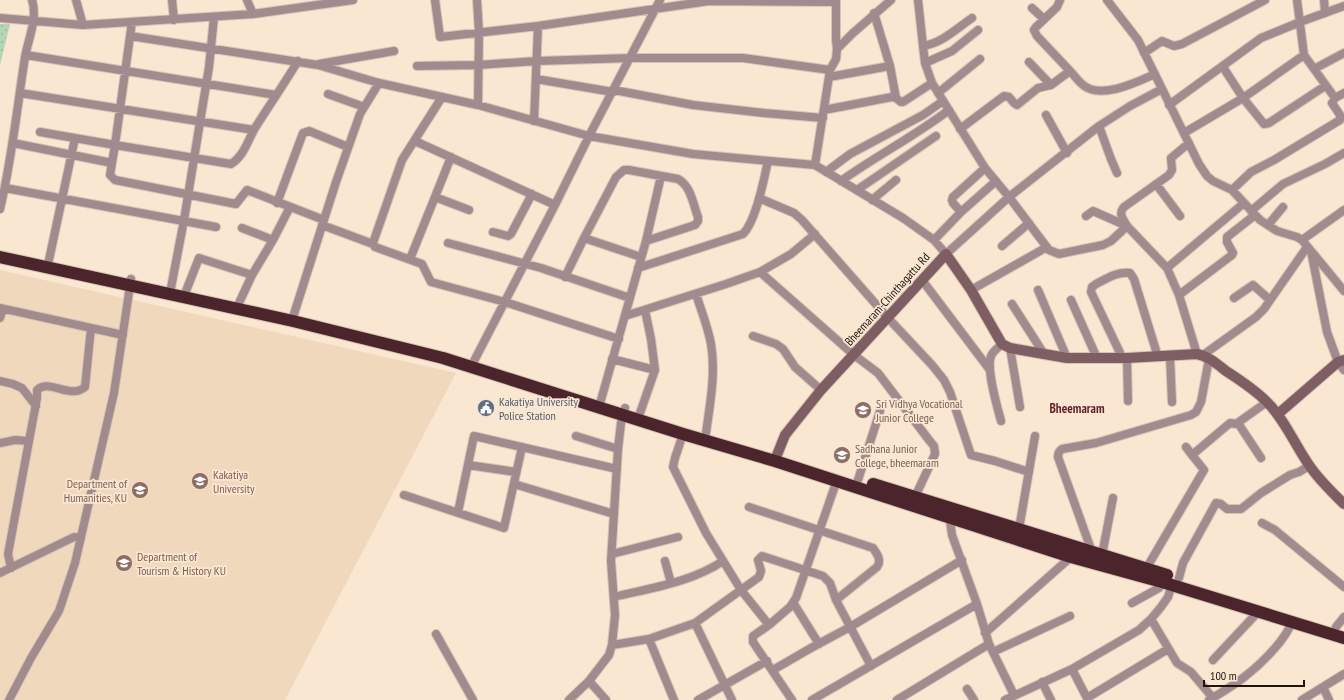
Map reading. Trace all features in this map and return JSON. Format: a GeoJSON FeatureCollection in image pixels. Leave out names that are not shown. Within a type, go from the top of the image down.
{"type":"FeatureCollection","features":[{"type":"Feature","properties":{"kind":"highway"},"geometry":{"type":"LineString","coordinates":[[0,249],[443,358],[624,412],[683,434],[949,513],[1071,556],[1340,628]]}},
{"type":"Feature","properties":{"kind":"highway"},"geometry":{"type":"LineString","coordinates":[[0,257],[131,282],[171,288],[294,314],[444,352],[601,400],[624,412],[640,413],[858,480],[916,496],[949,513],[1019,529],[1146,569],[1171,582],[1258,612],[1344,638]]}},
{"type":"Feature","properties":{"kind":"street"},"geometry":{"type":"LineString","coordinates":[[0,209],[13,143],[26,55],[33,21],[32,0]]}},
{"type":"Feature","properties":{"kind":"street"},"geometry":{"type":"LineString","coordinates":[[76,0],[83,24]]}},
{"type":"Feature","properties":{"kind":"street"},"geometry":{"type":"LineString","coordinates":[[172,0],[174,20]]}},
{"type":"Feature","properties":{"kind":"street"},"geometry":{"type":"LineString","coordinates":[[248,0],[253,14]]}},
{"type":"Feature","properties":{"kind":"street"},"geometry":{"type":"LineString","coordinates":[[0,18],[83,24],[174,20],[253,14],[322,2],[353,0]]}},
{"type":"Feature","properties":{"kind":"street"},"geometry":{"type":"LineString","coordinates":[[435,0],[440,37],[538,26],[709,2],[836,1],[836,59],[830,74],[815,165]]}},
{"type":"Feature","properties":{"kind":"street"},"geometry":{"type":"LineString","coordinates":[[477,0],[479,33],[478,105]]}},
{"type":"Feature","properties":{"kind":"street"},"geometry":{"type":"LineString","coordinates":[[474,361],[523,264],[556,205],[589,136],[614,91],[660,0]]}},
{"type":"Feature","properties":{"kind":"street"},"geometry":{"type":"LineString","coordinates":[[837,49],[874,13],[891,0]]}},
{"type":"Feature","properties":{"kind":"street"},"geometry":{"type":"LineString","coordinates":[[918,0],[925,63],[932,84],[985,168],[1047,247],[1054,253],[1059,254],[1098,246],[1111,241],[1127,226]]}},
{"type":"Feature","properties":{"kind":"street"},"geometry":{"type":"LineString","coordinates":[[1060,0],[1058,7],[1034,29],[1082,85],[1087,88],[1112,90],[1155,74]]}},
{"type":"Feature","properties":{"kind":"street"},"geometry":{"type":"LineString","coordinates":[[1107,0],[1138,40],[1169,105],[1199,164],[1207,176],[1213,181],[1232,190],[1260,220],[1277,231],[1307,246],[1344,291]]}},
{"type":"Feature","properties":{"kind":"street"},"geometry":{"type":"LineString","coordinates":[[1144,52],[1162,41],[1174,46],[1182,44],[1265,0]]}},
{"type":"Feature","properties":{"kind":"street"},"geometry":{"type":"LineString","coordinates":[[1297,0],[1304,55],[1325,86],[1336,98]]}},
{"type":"Feature","properties":{"kind":"street"},"geometry":{"type":"LineString","coordinates":[[1324,0],[1325,13]]}},
{"type":"Feature","properties":{"kind":"street"},"geometry":{"type":"LineString","coordinates":[[1169,105],[1262,38],[1344,6]]}},
{"type":"Feature","properties":{"kind":"street"},"geometry":{"type":"LineString","coordinates":[[1032,8],[1044,19]]}},
{"type":"Feature","properties":{"kind":"street"},"geometry":{"type":"LineString","coordinates":[[874,13],[890,66],[896,98]]}},
{"type":"Feature","properties":{"kind":"street"},"geometry":{"type":"LineString","coordinates":[[171,288],[184,220],[212,47],[214,17]]}},
{"type":"Feature","properties":{"kind":"street"},"geometry":{"type":"LineString","coordinates":[[923,46],[932,45],[941,40],[972,18]]}},
{"type":"Feature","properties":{"kind":"street"},"geometry":{"type":"LineString","coordinates":[[132,22],[110,175],[115,180],[143,187],[188,194],[236,204],[247,190],[290,207],[373,244],[375,247],[422,264],[430,282],[505,302],[619,339]]}},
{"type":"Feature","properties":{"kind":"street"},"geometry":{"type":"LineString","coordinates":[[534,121],[538,26]]}},
{"type":"Feature","properties":{"kind":"street"},"geometry":{"type":"LineString","coordinates":[[925,63],[952,51],[978,30]]}},
{"type":"Feature","properties":{"kind":"street"},"geometry":{"type":"LineString","coordinates":[[130,36],[212,47],[318,65],[379,82],[478,105],[589,136],[692,154],[815,165],[903,218],[934,240],[946,254],[1009,197],[1067,153],[1099,126],[1130,106],[1162,89]]}},
{"type":"Feature","properties":{"kind":"street"},"geometry":{"type":"LineString","coordinates":[[318,65],[394,52]]}},
{"type":"Feature","properties":{"kind":"street"},"geometry":{"type":"LineString","coordinates":[[1314,69],[1344,53]]}},
{"type":"Feature","properties":{"kind":"street"},"geometry":{"type":"LineString","coordinates":[[26,55],[276,95]]}},
{"type":"Feature","properties":{"kind":"street"},"geometry":{"type":"LineString","coordinates":[[1184,133],[1243,98],[1304,55]]}},
{"type":"Feature","properties":{"kind":"street"},"geometry":{"type":"LineString","coordinates":[[417,66],[478,65],[537,61],[630,58],[743,58],[830,74],[890,66]]}},
{"type":"Feature","properties":{"kind":"street"},"geometry":{"type":"LineString","coordinates":[[938,93],[980,59]]}},
{"type":"Feature","properties":{"kind":"street"},"geometry":{"type":"LineString","coordinates":[[40,132],[231,164],[241,154],[254,130],[298,62]]}},
{"type":"Feature","properties":{"kind":"street"},"geometry":{"type":"LineString","coordinates":[[1029,62],[1052,85]]}},
{"type":"Feature","properties":{"kind":"street"},"geometry":{"type":"LineString","coordinates":[[1223,67],[1261,122],[1266,124],[1325,86]]}},
{"type":"Feature","properties":{"kind":"street"},"geometry":{"type":"LineString","coordinates":[[960,129],[1004,96],[1009,96],[1014,104],[1017,105],[1038,88],[1052,85],[1070,71]]}},
{"type":"Feature","properties":{"kind":"street"},"geometry":{"type":"LineString","coordinates":[[536,79],[693,105],[823,118]]}},
{"type":"Feature","properties":{"kind":"street"},"geometry":{"type":"LineString","coordinates":[[294,314],[323,222],[360,114],[379,82]]}},
{"type":"Feature","properties":{"kind":"street"},"geometry":{"type":"LineString","coordinates":[[824,110],[892,97],[902,102],[932,84]]}},
{"type":"Feature","properties":{"kind":"street"},"geometry":{"type":"LineString","coordinates":[[20,93],[254,130]]}},
{"type":"Feature","properties":{"kind":"street"},"geometry":{"type":"LineString","coordinates":[[1232,190],[1251,172],[1274,160],[1340,120],[1340,116],[1332,103],[1332,100],[1344,93]]}},
{"type":"Feature","properties":{"kind":"street"},"geometry":{"type":"LineString","coordinates":[[328,94],[364,107]]}},
{"type":"Feature","properties":{"kind":"street"},"geometry":{"type":"LineString","coordinates":[[373,244],[402,160],[442,97]]}},
{"type":"Feature","properties":{"kind":"street"},"geometry":{"type":"LineString","coordinates":[[826,172],[850,154],[923,115],[943,101]]}},
{"type":"Feature","properties":{"kind":"street"},"geometry":{"type":"LineString","coordinates":[[842,181],[861,167],[928,126],[949,110]]}},
{"type":"Feature","properties":{"kind":"street"},"geometry":{"type":"LineString","coordinates":[[1046,115],[1067,153]]}},
{"type":"Feature","properties":{"kind":"street"},"geometry":{"type":"LineString","coordinates":[[1099,126],[1110,159],[1117,173]]}},
{"type":"Feature","properties":{"kind":"street"},"geometry":{"type":"LineString","coordinates":[[277,203],[303,133],[309,131],[348,147]]}},
{"type":"Feature","properties":{"kind":"street"},"geometry":{"type":"LineString","coordinates":[[857,190],[936,136]]}},
{"type":"Feature","properties":{"kind":"street"},"geometry":{"type":"LineString","coordinates":[[49,260],[75,138]]}},
{"type":"Feature","properties":{"kind":"street"},"geometry":{"type":"LineString","coordinates":[[415,141],[556,205]]}},
{"type":"Feature","properties":{"kind":"street"},"geometry":{"type":"LineString","coordinates":[[13,143],[71,156],[112,163]]}},
{"type":"Feature","properties":{"kind":"street"},"geometry":{"type":"LineString","coordinates":[[1097,554],[1058,457],[1059,451],[1062,449],[1096,443],[1191,416],[1196,412],[1201,402],[1203,356],[1179,295],[1166,268],[1127,226],[1121,215],[1126,204],[1169,175],[1172,170],[1171,158],[1189,143]]}},
{"type":"Feature","properties":{"kind":"street"},"geometry":{"type":"LineString","coordinates":[[1179,295],[1234,253],[1227,242],[1227,237],[1283,184],[1325,164],[1344,152]]}},
{"type":"Feature","properties":{"kind":"street"},"geometry":{"type":"LineString","coordinates":[[410,259],[450,157]]}},
{"type":"Feature","properties":{"kind":"street"},"geometry":{"type":"LineString","coordinates":[[638,268],[743,234],[748,228],[759,198],[768,161]]}},
{"type":"Feature","properties":{"kind":"street"},"geometry":{"type":"LineString","coordinates":[[961,212],[953,203],[953,197],[985,168]]}},
{"type":"Feature","properties":{"kind":"street"},"geometry":{"type":"LineString","coordinates":[[565,277],[616,177],[624,170],[678,179],[687,186],[698,217],[698,221],[695,224],[646,241]]}},
{"type":"Feature","properties":{"kind":"street"},"geometry":{"type":"LineString","coordinates":[[601,400],[646,241],[661,176]]}},
{"type":"Feature","properties":{"kind":"street"},"geometry":{"type":"LineString","coordinates":[[872,200],[896,180]]}},
{"type":"Feature","properties":{"kind":"street"},"geometry":{"type":"LineString","coordinates":[[934,240],[961,212],[996,181]]}},
{"type":"Feature","properties":{"kind":"street"},"geometry":{"type":"LineString","coordinates":[[1156,184],[1180,216]]}},
{"type":"Feature","properties":{"kind":"street"},"geometry":{"type":"LineString","coordinates":[[5,188],[216,227]]}},
{"type":"Feature","properties":{"kind":"street"},"geometry":{"type":"LineString","coordinates":[[493,232],[508,236],[511,234],[532,194]]}},
{"type":"Feature","properties":{"kind":"street"},"geometry":{"type":"LineString","coordinates":[[435,197],[469,210]]}},
{"type":"Feature","properties":{"kind":"street"},"geometry":{"type":"LineString","coordinates":[[759,198],[794,213],[802,220],[888,318],[932,365],[944,380],[950,392],[971,455],[1029,472]]}},
{"type":"Feature","properties":{"kind":"street"},"geometry":{"type":"LineString","coordinates":[[1166,268],[1244,203]]}},
{"type":"Feature","properties":{"kind":"street"},"geometry":{"type":"LineString","coordinates":[[239,303],[290,207]]}},
{"type":"Feature","properties":{"kind":"street"},"geometry":{"type":"LineString","coordinates":[[1268,225],[1283,207]]}},
{"type":"Feature","properties":{"kind":"street"},"geometry":{"type":"LineString","coordinates":[[1086,216],[1093,210],[1127,226]]}},
{"type":"Feature","properties":{"kind":"street"},"geometry":{"type":"LineString","coordinates":[[1203,356],[1256,317],[1270,300],[1307,246],[1344,210]]}},
{"type":"Feature","properties":{"kind":"street"},"geometry":{"type":"LineString","coordinates":[[1002,246],[1029,223]]}},
{"type":"Feature","properties":{"kind":"street"},"geometry":{"type":"LineString","coordinates":[[242,228],[273,240]]}},
{"type":"Feature","properties":{"kind":"street"},"geometry":{"type":"LineString","coordinates":[[625,316],[760,272],[791,254],[815,234]]}},
{"type":"Feature","properties":{"kind":"street"},"geometry":{"type":"LineString","coordinates":[[584,238],[641,257]]}},
{"type":"Feature","properties":{"kind":"street"},"geometry":{"type":"LineString","coordinates":[[448,243],[541,268],[630,298]]}},
{"type":"Feature","properties":{"kind":"street"},"geometry":{"type":"LineString","coordinates":[[1278,414],[1342,364],[1327,332],[1307,246]]}},
{"type":"Feature","properties":{"kind":"street"},"geometry":{"type":"LineString","coordinates":[[971,290],[1047,247]]}},
{"type":"Feature","properties":{"kind":"street","name":"Bheemaram-Chinthagattu Rd"},"geometry":{"type":"LineString","coordinates":[[777,455],[785,435],[821,390],[946,254],[971,290],[1006,346]]}},
{"type":"Feature","properties":{"kind":"street"},"geometry":{"type":"LineString","coordinates":[[186,291],[199,258],[252,276]]}},
{"type":"Feature","properties":{"kind":"street"},"geometry":{"type":"LineString","coordinates":[[760,272],[854,355],[878,373],[934,446],[935,454],[916,496]]}},
{"type":"Feature","properties":{"kind":"street"},"geometry":{"type":"LineString","coordinates":[[1128,401],[1125,358],[1091,292],[1092,287],[1119,273],[1130,273],[1134,279],[1158,357]]}},
{"type":"Feature","properties":{"kind":"street"},"geometry":{"type":"LineString","coordinates":[[922,280],[990,370]]}},
{"type":"Feature","properties":{"kind":"street"},"geometry":{"type":"LineString","coordinates":[[9,700],[31,658],[59,611],[75,563],[114,393],[131,282]]}},
{"type":"Feature","properties":{"kind":"street"},"geometry":{"type":"LineString","coordinates":[[1234,298],[1253,285],[1270,300]]}},
{"type":"Feature","properties":{"kind":"street"},"geometry":{"type":"LineString","coordinates":[[1038,290],[1067,358]]}},
{"type":"Feature","properties":{"kind":"street"},"geometry":{"type":"LineString","coordinates":[[696,294],[711,344],[713,371],[706,433]]}},
{"type":"Feature","properties":{"kind":"street"},"geometry":{"type":"LineString","coordinates":[[1071,300],[1097,358]]}},
{"type":"Feature","properties":{"kind":"street"},"geometry":{"type":"LineString","coordinates":[[1012,304],[1044,354]]}},
{"type":"Feature","properties":{"kind":"street"},"geometry":{"type":"LineString","coordinates":[[0,318],[2,308],[123,335]]}},
{"type":"Feature","properties":{"kind":"street"},"geometry":{"type":"LineString","coordinates":[[640,413],[654,370],[651,339],[645,310]]}},
{"type":"Feature","properties":{"kind":"street"},"geometry":{"type":"LineString","coordinates":[[11,568],[8,554],[38,390],[46,386],[73,392],[81,391],[85,388],[91,328]]}},
{"type":"Feature","properties":{"kind":"street"},"geometry":{"type":"LineString","coordinates":[[753,336],[776,344],[783,349],[795,367],[821,390]]}},
{"type":"Feature","properties":{"kind":"street"},"geometry":{"type":"LineString","coordinates":[[1006,346],[1020,407]]}},
{"type":"Feature","properties":{"kind":"street"},"geometry":{"type":"LineString","coordinates":[[1000,421],[990,370],[991,357],[994,352],[1006,346],[1067,358],[1203,356],[1245,383],[1267,402],[1278,414],[1309,466],[1344,504]]}},
{"type":"Feature","properties":{"kind":"street"},"geometry":{"type":"LineString","coordinates":[[1170,356],[1172,402]]}},
{"type":"Feature","properties":{"kind":"street"},"geometry":{"type":"LineString","coordinates":[[612,360],[654,370]]}},
{"type":"Feature","properties":{"kind":"street"},"geometry":{"type":"LineString","coordinates":[[0,381],[22,388],[36,406]]}},
{"type":"Feature","properties":{"kind":"street"},"geometry":{"type":"LineString","coordinates":[[1192,455],[1230,423],[1238,423],[1267,402]]}},
{"type":"Feature","properties":{"kind":"street"},"geometry":{"type":"LineString","coordinates":[[858,480],[880,411]]}},
{"type":"Feature","properties":{"kind":"street"},"geometry":{"type":"LineString","coordinates":[[569,700],[589,681],[608,654],[612,645],[615,614],[612,554],[614,514],[618,448],[624,412]]}},
{"type":"Feature","properties":{"kind":"street"},"geometry":{"type":"LineString","coordinates":[[1238,423],[1261,458]]}},
{"type":"Feature","properties":{"kind":"street"},"geometry":{"type":"LineString","coordinates":[[683,434],[674,458],[673,467],[706,533],[741,590],[769,625]]}},
{"type":"Feature","properties":{"kind":"street"},"geometry":{"type":"LineString","coordinates":[[458,512],[474,436],[617,469]]}},
{"type":"Feature","properties":{"kind":"street"},"geometry":{"type":"LineString","coordinates":[[576,436],[618,448]]}},
{"type":"Feature","properties":{"kind":"street"},"geometry":{"type":"LineString","coordinates":[[1019,529],[1035,436]]}},
{"type":"Feature","properties":{"kind":"street"},"geometry":{"type":"LineString","coordinates":[[0,443],[14,440],[29,440]]}},
{"type":"Feature","properties":{"kind":"street"},"geometry":{"type":"LineString","coordinates":[[404,495],[504,528],[522,447]]}},
{"type":"Feature","properties":{"kind":"street"},"geometry":{"type":"LineString","coordinates":[[1146,569],[1204,470],[1186,447]]}},
{"type":"Feature","properties":{"kind":"street"},"geometry":{"type":"LineString","coordinates":[[468,465],[516,472]]}},
{"type":"Feature","properties":{"kind":"street"},"geometry":{"type":"LineString","coordinates":[[1005,700],[1017,696],[1042,682],[1072,669],[1140,630],[1151,619],[1168,597],[1171,582],[1216,503],[1221,504],[1228,509],[1241,509],[1290,475],[1300,472],[1309,466]]}},
{"type":"Feature","properties":{"kind":"street"},"geometry":{"type":"LineString","coordinates":[[792,700],[753,642],[753,638],[794,604],[836,480]]}},
{"type":"Feature","properties":{"kind":"street"},"geometry":{"type":"LineString","coordinates":[[514,484],[614,514]]}},
{"type":"Feature","properties":{"kind":"street"},"geometry":{"type":"LineString","coordinates":[[1097,554],[1113,498]]}},
{"type":"Feature","properties":{"kind":"street"},"geometry":{"type":"LineString","coordinates":[[749,507],[873,548],[880,559],[880,564],[836,600]]}},
{"type":"Feature","properties":{"kind":"street"},"geometry":{"type":"LineString","coordinates":[[949,513],[952,535],[977,604],[989,644],[1017,696]]}},
{"type":"Feature","properties":{"kind":"street"},"geometry":{"type":"LineString","coordinates":[[1262,523],[1275,530],[1344,588]]}},
{"type":"Feature","properties":{"kind":"street"},"geometry":{"type":"LineString","coordinates":[[0,573],[74,537],[81,538]]}},
{"type":"Feature","properties":{"kind":"street"},"geometry":{"type":"LineString","coordinates":[[612,554],[678,537]]}},
{"type":"Feature","properties":{"kind":"street"},"geometry":{"type":"LineString","coordinates":[[612,645],[649,639],[695,623],[759,577],[761,571],[758,560],[762,556],[823,576],[826,579],[830,584],[836,600],[871,666]]}},
{"type":"Feature","properties":{"kind":"street"},"geometry":{"type":"LineString","coordinates":[[985,633],[1071,556]]}},
{"type":"Feature","properties":{"kind":"street"},"geometry":{"type":"LineString","coordinates":[[773,670],[850,627],[962,560]]}},
{"type":"Feature","properties":{"kind":"street"},"geometry":{"type":"LineString","coordinates":[[665,561],[671,583]]}},
{"type":"Feature","properties":{"kind":"street"},"geometry":{"type":"LineString","coordinates":[[614,596],[699,575],[724,561]]}},
{"type":"Feature","properties":{"kind":"street"},"geometry":{"type":"LineString","coordinates":[[1132,603],[1171,582]]}},
{"type":"Feature","properties":{"kind":"street"},"geometry":{"type":"LineString","coordinates":[[794,604],[819,644]]}},
{"type":"Feature","properties":{"kind":"street"},"geometry":{"type":"LineString","coordinates":[[812,700],[977,604]]}},
{"type":"Feature","properties":{"kind":"street"},"geometry":{"type":"LineString","coordinates":[[1213,660],[1258,612]]}},
{"type":"Feature","properties":{"kind":"street"},"geometry":{"type":"LineString","coordinates":[[993,652],[1070,616]]}},
{"type":"Feature","properties":{"kind":"street"},"geometry":{"type":"LineString","coordinates":[[1340,628],[1344,617]]}},
{"type":"Feature","properties":{"kind":"street"},"geometry":{"type":"LineString","coordinates":[[1151,619],[1179,665],[1191,672],[1211,699],[1233,686],[1262,664],[1285,635],[1292,622]]}},
{"type":"Feature","properties":{"kind":"street"},"geometry":{"type":"LineString","coordinates":[[695,623],[732,700]]}},
{"type":"Feature","properties":{"kind":"street"},"geometry":{"type":"LineString","coordinates":[[436,634],[473,700]]}},
{"type":"Feature","properties":{"kind":"street"},"geometry":{"type":"LineString","coordinates":[[649,639],[674,700]]}},
{"type":"Feature","properties":{"kind":"street"},"geometry":{"type":"LineString","coordinates":[[897,700],[989,644]]}},
{"type":"Feature","properties":{"kind":"street"},"geometry":{"type":"LineString","coordinates":[[1072,669],[1088,699],[1168,649]]}},
{"type":"Feature","properties":{"kind":"street"},"geometry":{"type":"LineString","coordinates":[[698,700],[767,661]]}},
{"type":"Feature","properties":{"kind":"street"},"geometry":{"type":"LineString","coordinates":[[1302,700],[1344,674]]}},
{"type":"Feature","properties":{"kind":"street"},"geometry":{"type":"LineString","coordinates":[[589,681],[606,700]]}},
{"type":"Feature","properties":{"kind":"street"},"geometry":{"type":"LineString","coordinates":[[1042,682],[1051,700]]}},
{"type":"Feature","properties":{"kind":"street"},"geometry":{"type":"LineString","coordinates":[[1323,687],[1329,700]]}},
{"type":"Feature","properties":{"kind":"street"},"geometry":{"type":"LineString","coordinates":[[967,689],[974,700]]}},
{"type":"Feature","properties":{"kind":"shaded area","name":"Kakatiya University"},"geometry":{"type":"Polygon","coordinates":[[[0,270],[456,373],[285,700],[0,700],[0,270]]]}},
{"type":"Feature","properties":{"kind":"green space"},"geometry":{"type":"Polygon","coordinates":[[[0,24],[10,24],[0,65],[0,24]]]}},
{"type":"Feature","properties":{"kind":"place","name":"Kakatiya University Police Station"},"geometry":{"type":"Point","coordinates":[486,408]}},
{"type":"Feature","properties":{"kind":"place","name":"Sri Vidhya Vocational Junior College"},"geometry":{"type":"Point","coordinates":[863,410]}},
{"type":"Feature","properties":{"kind":"place","name":"Sadhana Junior College, bheemaram"},"geometry":{"type":"Point","coordinates":[842,455]}},
{"type":"Feature","properties":{"kind":"place","name":"Kakatiya University"},"geometry":{"type":"Point","coordinates":[200,481]}},
{"type":"Feature","properties":{"kind":"place","name":"Department of Humanities, KU"},"geometry":{"type":"Point","coordinates":[140,490]}},
{"type":"Feature","properties":{"kind":"place","name":"Department of Tourism & History KU"},"geometry":{"type":"Point","coordinates":[124,563]}},
{"type":"Feature","properties":{"kind":"district","name":"Bheemaram"},"geometry":{"type":"Point","coordinates":[1077,408]}}]}
